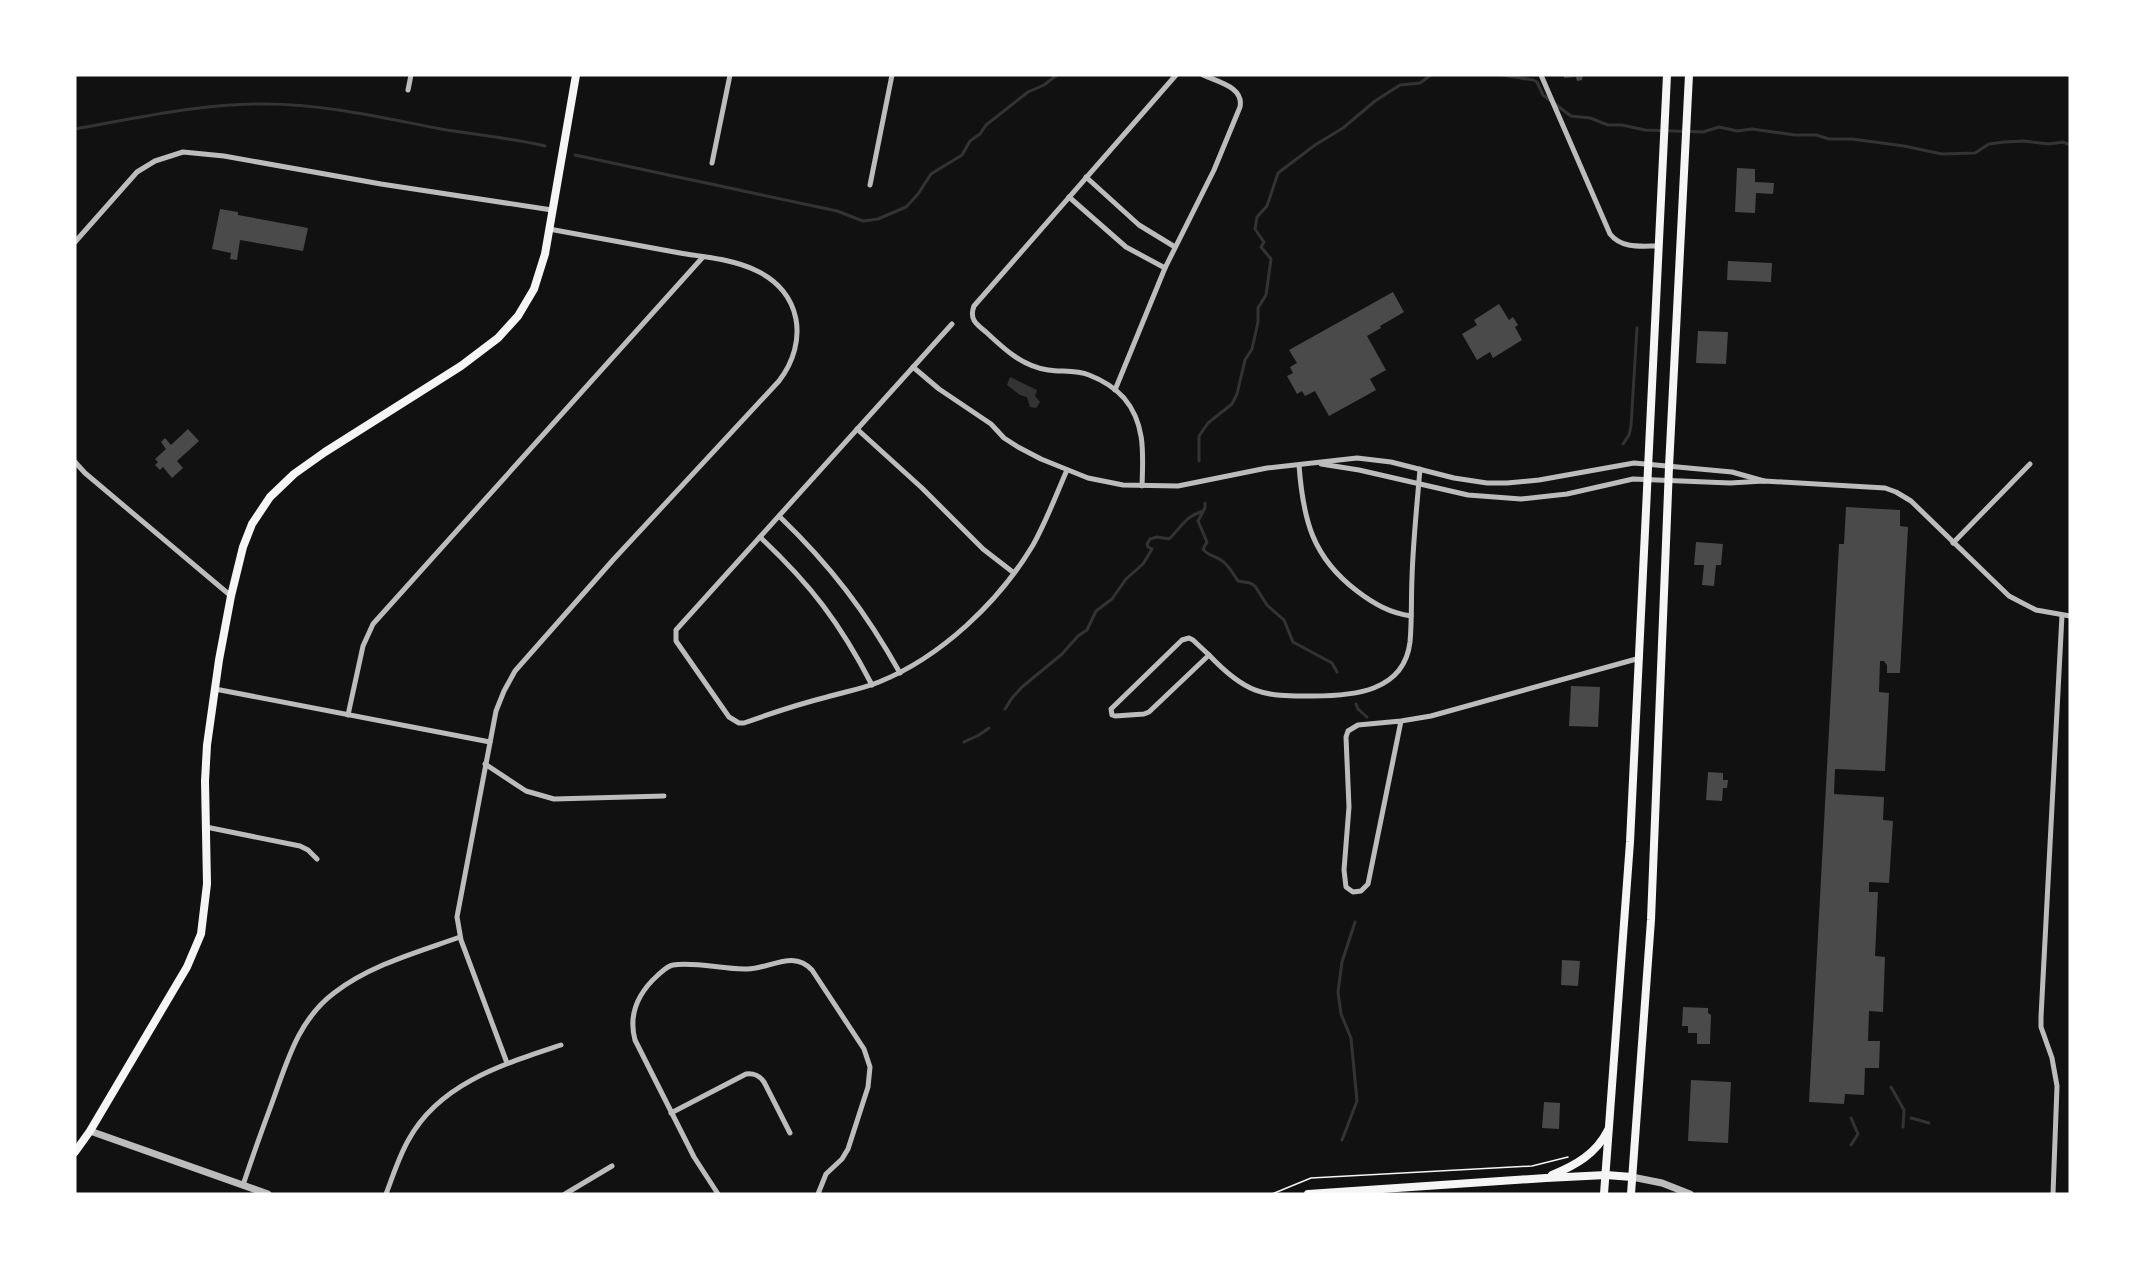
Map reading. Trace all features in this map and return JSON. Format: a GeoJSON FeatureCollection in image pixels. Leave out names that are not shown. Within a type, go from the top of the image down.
{"type":"FeatureCollection","features":[{"type":"Feature","properties":{"kind":"main road"},"geometry":{"type":"LineString","coordinates":[[75,1152],[90,1131],[182,976],[198,944],[206,905],[205,781],[215,689],[231,596],[248,535],[256,516],[281,485],[309,463],[461,366],[504,332],[518,316],[534,289],[542,265],[576,75]]}},
{"type":"Feature","properties":{"kind":"main road"},"geometry":{"type":"LineString","coordinates":[[1604,1194],[1629,850],[1640,658],[1667,75]]}},
{"type":"Feature","properties":{"kind":"main road"},"geometry":{"type":"LineString","coordinates":[[1631,1194],[1650,932],[1669,467],[1689,75]]}},
{"type":"Feature","properties":{"kind":"main road"},"geometry":{"type":"LineString","coordinates":[[1546,1178],[1589,1156],[1600,1144],[1610,1127]]}},
{"type":"Feature","properties":{"kind":"main road"},"geometry":{"type":"LineString","coordinates":[[1308,1194],[1546,1178],[1606,1175],[1632,1177]]}},
{"type":"Feature","properties":{"kind":"street"},"geometry":{"type":"LineString","coordinates":[[408,90],[411,75]]}},
{"type":"Feature","properties":{"kind":"street"},"geometry":{"type":"LineString","coordinates":[[712,163],[730,75]]}},
{"type":"Feature","properties":{"kind":"street"},"geometry":{"type":"LineString","coordinates":[[870,185],[892,75]]}},
{"type":"Feature","properties":{"kind":"street"},"geometry":{"type":"LineString","coordinates":[[1142,486],[1141,432],[1132,409],[1115,390],[1087,374],[1046,369],[1020,360],[1008,353],[974,322],[972,316],[974,306],[1176,75]]}},
{"type":"Feature","properties":{"kind":"street"},"geometry":{"type":"LineString","coordinates":[[1115,390],[1175,247],[1214,170],[1241,102],[1236,90],[1203,75]]}},
{"type":"Feature","properties":{"kind":"street"},"geometry":{"type":"LineString","coordinates":[[1541,75],[1610,234],[1625,245],[1658,246]]}},
{"type":"Feature","properties":{"kind":"street"},"geometry":{"type":"LineString","coordinates":[[75,242],[137,172],[154,160],[183,152],[224,156],[381,184],[552,210]]}},
{"type":"Feature","properties":{"kind":"street"},"geometry":{"type":"LineString","coordinates":[[1086,177],[1139,225],[1175,247]]}},
{"type":"Feature","properties":{"kind":"street"},"geometry":{"type":"LineString","coordinates":[[1069,197],[1126,247],[1166,268]]}},
{"type":"Feature","properties":{"kind":"street"},"geometry":{"type":"LineString","coordinates":[[507,1063],[460,937],[457,910],[498,703],[515,671],[613,560],[779,381],[792,360],[797,339],[795,315],[785,293],[768,277],[756,270],[703,257],[549,229]]}},
{"type":"Feature","properties":{"kind":"street"},"geometry":{"type":"LineString","coordinates":[[348,715],[363,646],[368,633],[381,614],[703,257]]}},
{"type":"Feature","properties":{"kind":"street"},"geometry":{"type":"LineString","coordinates":[[952,324],[678,628],[676,640],[729,717],[734,721],[744,723],[872,685],[900,673],[932,653],[965,626],[1014,573],[1033,544],[1067,470]]}},
{"type":"Feature","properties":{"kind":"street"},"geometry":{"type":"LineString","coordinates":[[913,367],[939,389],[991,424],[1008,442],[1067,470],[1108,483],[1142,486],[1188,484],[1256,470],[1357,458],[1391,462],[1454,478],[1507,483],[1572,475],[1620,464],[1648,464],[1732,472],[1764,481]]}},
{"type":"Feature","properties":{"kind":"street"},"geometry":{"type":"LineString","coordinates":[[857,429],[922,488],[983,549],[1014,573]]}},
{"type":"Feature","properties":{"kind":"street"},"geometry":{"type":"LineString","coordinates":[[75,462],[85,473],[231,596]]}},
{"type":"Feature","properties":{"kind":"street"},"geometry":{"type":"LineString","coordinates":[[1317,463],[1359,470],[1468,495],[1521,500],[1567,494],[1629,480],[1647,479],[1730,483],[1764,481],[1885,488],[1911,501],[2009,596],[2036,610],[2070,616]]}},
{"type":"Feature","properties":{"kind":"street"},"geometry":{"type":"LineString","coordinates":[[1953,543],[2030,464]]}},
{"type":"Feature","properties":{"kind":"street"},"geometry":{"type":"LineString","coordinates":[[1299,465],[1300,488],[1308,526],[1318,550],[1328,564],[1348,584],[1374,603],[1386,610],[1411,616]]}},
{"type":"Feature","properties":{"kind":"street"},"geometry":{"type":"LineString","coordinates":[[1209,655],[1149,712],[1112,715],[1111,709],[1185,639],[1193,640],[1209,655],[1227,674],[1237,682],[1256,692],[1269,695],[1283,697],[1357,694],[1379,686],[1397,671],[1410,644],[1412,575],[1420,469]]}},
{"type":"Feature","properties":{"kind":"street"},"geometry":{"type":"LineString","coordinates":[[779,516],[814,550],[848,591],[900,673]]}},
{"type":"Feature","properties":{"kind":"street"},"geometry":{"type":"LineString","coordinates":[[760,537],[788,563],[828,611],[872,685]]}},
{"type":"Feature","properties":{"kind":"street"},"geometry":{"type":"LineString","coordinates":[[2053,1194],[2057,1086],[2052,1058],[2041,1027],[2041,1017],[2062,615]]}},
{"type":"Feature","properties":{"kind":"street"},"geometry":{"type":"LineString","coordinates":[[1401,721],[1368,884],[1361,891],[1348,891],[1344,884],[1349,807],[1346,740],[1348,731],[1359,724],[1401,721],[1448,711],[1640,658]]}},
{"type":"Feature","properties":{"kind":"street"},"geometry":{"type":"LineString","coordinates":[[215,689],[490,742]]}},
{"type":"Feature","properties":{"kind":"street"},"geometry":{"type":"LineString","coordinates":[[485,764],[526,791],[554,799],[664,796]]}},
{"type":"Feature","properties":{"kind":"street"},"geometry":{"type":"LineString","coordinates":[[206,827],[300,846],[318,859]]}},
{"type":"Feature","properties":{"kind":"street"},"geometry":{"type":"LineString","coordinates":[[243,1185],[292,1046],[310,1017],[334,993],[351,981],[402,958],[460,937]]}},
{"type":"Feature","properties":{"kind":"street"},"geometry":{"type":"LineString","coordinates":[[718,1194],[694,1157],[635,1040],[632,1030],[633,1012],[636,1002],[652,980],[667,967],[674,965],[747,969],[767,966],[786,959],[802,962],[812,970],[864,1049],[870,1067],[868,1087],[848,1149],[842,1159],[826,1174],[818,1194]]}},
{"type":"Feature","properties":{"kind":"street"},"geometry":{"type":"LineString","coordinates":[[386,1194],[410,1138],[431,1109],[462,1085],[507,1063],[561,1045]]}},
{"type":"Feature","properties":{"kind":"street"},"geometry":{"type":"LineString","coordinates":[[671,1113],[751,1073],[761,1077],[790,1133]]}},
{"type":"Feature","properties":{"kind":"street"},"geometry":{"type":"LineString","coordinates":[[90,1131],[268,1194]]}},
{"type":"Feature","properties":{"kind":"street"},"geometry":{"type":"LineString","coordinates":[[565,1194],[612,1166]]}},
{"type":"Feature","properties":{"kind":"street"},"geometry":{"type":"LineString","coordinates":[[1632,1177],[1662,1183],[1690,1194]]}},
{"type":"Feature","properties":{"kind":"path"},"geometry":{"type":"LineString","coordinates":[[1272,1194],[1311,1179],[1532,1166],[1572,1155]]}},
{"type":"Feature","properties":{"kind":"shaded area"},"geometry":{"type":"Polygon","coordinates":[[[1010,377],[1037,390],[1035,396],[1040,402],[1036,408],[1030,407],[1027,397],[1020,395],[1007,385],[1010,377]]]}},
{"type":"Feature","properties":{"kind":"building"},"geometry":{"type":"Polygon","coordinates":[[[1564,75],[1583,75],[1582,80],[1577,81],[1576,77],[1564,78],[1564,75]]]}},
{"type":"Feature","properties":{"kind":"building"},"geometry":{"type":"Polygon","coordinates":[[[1737,168],[1755,169],[1755,182],[1774,183],[1773,194],[1756,193],[1755,213],[1735,212],[1737,168]]]}},
{"type":"Feature","properties":{"kind":"building"},"geometry":{"type":"Polygon","coordinates":[[[220,209],[238,212],[238,215],[308,228],[303,251],[240,240],[237,260],[230,259],[231,253],[212,249],[220,209]]]}},
{"type":"Feature","properties":{"kind":"building"},"geometry":{"type":"Polygon","coordinates":[[[1728,261],[1772,263],[1771,282],[1727,280],[1728,261]]]}},
{"type":"Feature","properties":{"kind":"building"},"geometry":{"type":"Polygon","coordinates":[[[1393,292],[1404,312],[1367,336],[1386,370],[1370,379],[1376,390],[1329,416],[1315,391],[1305,396],[1302,391],[1297,394],[1287,376],[1293,373],[1290,367],[1297,363],[1289,350],[1393,292]]]}},
{"type":"Feature","properties":{"kind":"building"},"geometry":{"type":"Polygon","coordinates":[[[1499,304],[1509,320],[1513,317],[1522,340],[1493,358],[1490,352],[1477,360],[1462,334],[1477,325],[1474,320],[1499,304]]]}},
{"type":"Feature","properties":{"kind":"building"},"geometry":{"type":"Polygon","coordinates":[[[1698,331],[1728,332],[1726,364],[1696,363],[1698,331]]]}},
{"type":"Feature","properties":{"kind":"building"},"geometry":{"type":"Polygon","coordinates":[[[188,429],[199,441],[177,461],[183,468],[172,478],[163,467],[160,470],[155,465],[158,462],[155,459],[166,449],[161,442],[165,438],[171,445],[188,429]]]}},
{"type":"Feature","properties":{"kind":"building"},"geometry":{"type":"Polygon","coordinates":[[[1846,507],[1900,510],[1900,526],[1908,527],[1900,673],[1887,673],[1887,665],[1884,661],[1880,661],[1879,692],[1889,693],[1885,771],[1835,769],[1834,794],[1884,797],[1883,820],[1893,821],[1889,883],[1869,882],[1869,892],[1878,892],[1875,956],[1885,957],[1883,1012],[1869,1011],[1868,1041],[1880,1041],[1879,1068],[1865,1068],[1864,1095],[1845,1094],[1844,1104],[1809,1102],[1839,544],[1844,544],[1846,507]]]}},
{"type":"Feature","properties":{"kind":"building"},"geometry":{"type":"Polygon","coordinates":[[[1696,542],[1723,544],[1721,565],[1716,565],[1714,586],[1702,585],[1704,565],[1694,565],[1696,542]]]}},
{"type":"Feature","properties":{"kind":"building"},"geometry":{"type":"Polygon","coordinates":[[[1571,686],[1600,687],[1598,727],[1569,726],[1571,686]]]}},
{"type":"Feature","properties":{"kind":"building"},"geometry":{"type":"Polygon","coordinates":[[[1708,772],[1723,773],[1723,780],[1728,780],[1727,788],[1723,788],[1722,801],[1706,800],[1708,772]]]}},
{"type":"Feature","properties":{"kind":"building"},"geometry":{"type":"Polygon","coordinates":[[[1562,960],[1580,961],[1578,986],[1561,985],[1562,960]]]}},
{"type":"Feature","properties":{"kind":"building"},"geometry":{"type":"Polygon","coordinates":[[[1683,1007],[1708,1008],[1708,1013],[1711,1015],[1710,1044],[1697,1044],[1697,1033],[1688,1033],[1688,1026],[1682,1026],[1683,1007]]]}},
{"type":"Feature","properties":{"kind":"building"},"geometry":{"type":"Polygon","coordinates":[[[1691,1080],[1731,1082],[1728,1143],[1688,1141],[1691,1080]]]}},
{"type":"Feature","properties":{"kind":"building"},"geometry":{"type":"Polygon","coordinates":[[[1544,1102],[1560,1103],[1559,1129],[1542,1128],[1544,1102]]]}},
{"type":"Feature","properties":{"kind":"waterway"},"geometry":{"type":"LineString","coordinates":[[575,155],[837,211],[863,221],[878,219],[906,207],[931,174],[962,155],[970,141],[980,134],[986,125],[1028,92],[1044,85],[1057,75]]}},
{"type":"Feature","properties":{"kind":"waterway"},"geometry":{"type":"LineString","coordinates":[[1199,461],[1199,436],[1208,423],[1232,404],[1237,394],[1245,360],[1252,349],[1258,322],[1258,308],[1266,295],[1271,259],[1261,247],[1264,242],[1255,229],[1257,217],[1267,206],[1278,173],[1315,145],[1343,128],[1375,101],[1400,85],[1420,83],[1431,75]]}},
{"type":"Feature","properties":{"kind":"waterway"},"geometry":{"type":"LineString","coordinates":[[1502,75],[1537,82],[1543,95],[1571,116],[1590,118],[1608,125],[1622,125],[1645,130],[1703,132],[1719,127],[1737,131],[1752,129],[1795,135],[1816,135],[1829,139],[1852,139],[1942,154],[1975,153],[1989,144],[2004,142],[2024,141],[2049,144],[2063,142],[2070,145]]}},
{"type":"Feature","properties":{"kind":"waterway"},"geometry":{"type":"LineString","coordinates":[[75,129],[194,109],[265,104],[310,106],[354,112],[545,146]]}},
{"type":"Feature","properties":{"kind":"waterway"},"geometry":{"type":"LineString","coordinates":[[1623,444],[1629,435],[1631,426],[1637,328]]}},
{"type":"Feature","properties":{"kind":"waterway"},"geometry":{"type":"LineString","coordinates":[[1205,503],[1205,508],[1198,521],[1207,542],[1203,549],[1224,562],[1238,581],[1255,586],[1267,605],[1284,620],[1293,642],[1332,663],[1337,672]]}},
{"type":"Feature","properties":{"kind":"waterway"},"geometry":{"type":"LineString","coordinates":[[1005,709],[1022,687],[1087,630],[1096,611],[1112,599],[1126,579],[1143,564],[1152,549],[1147,544],[1150,539],[1157,537],[1169,539],[1187,520],[1203,511]]}},
{"type":"Feature","properties":{"kind":"waterway"},"geometry":{"type":"LineString","coordinates":[[1356,704],[1367,717]]}},
{"type":"Feature","properties":{"kind":"waterway"},"geometry":{"type":"LineString","coordinates":[[964,742],[989,728]]}},
{"type":"Feature","properties":{"kind":"waterway"},"geometry":{"type":"LineString","coordinates":[[1342,1140],[1357,1101],[1351,1038],[1341,1014],[1338,992],[1342,962],[1355,922]]}},
{"type":"Feature","properties":{"kind":"waterway"},"geometry":{"type":"LineString","coordinates":[[1891,1087],[1904,1110],[1903,1127]]}},
{"type":"Feature","properties":{"kind":"waterway"},"geometry":{"type":"LineString","coordinates":[[1851,1118],[1858,1134],[1851,1145]]}},
{"type":"Feature","properties":{"kind":"waterway"},"geometry":{"type":"LineString","coordinates":[[1911,1118],[1929,1123]]}}]}
